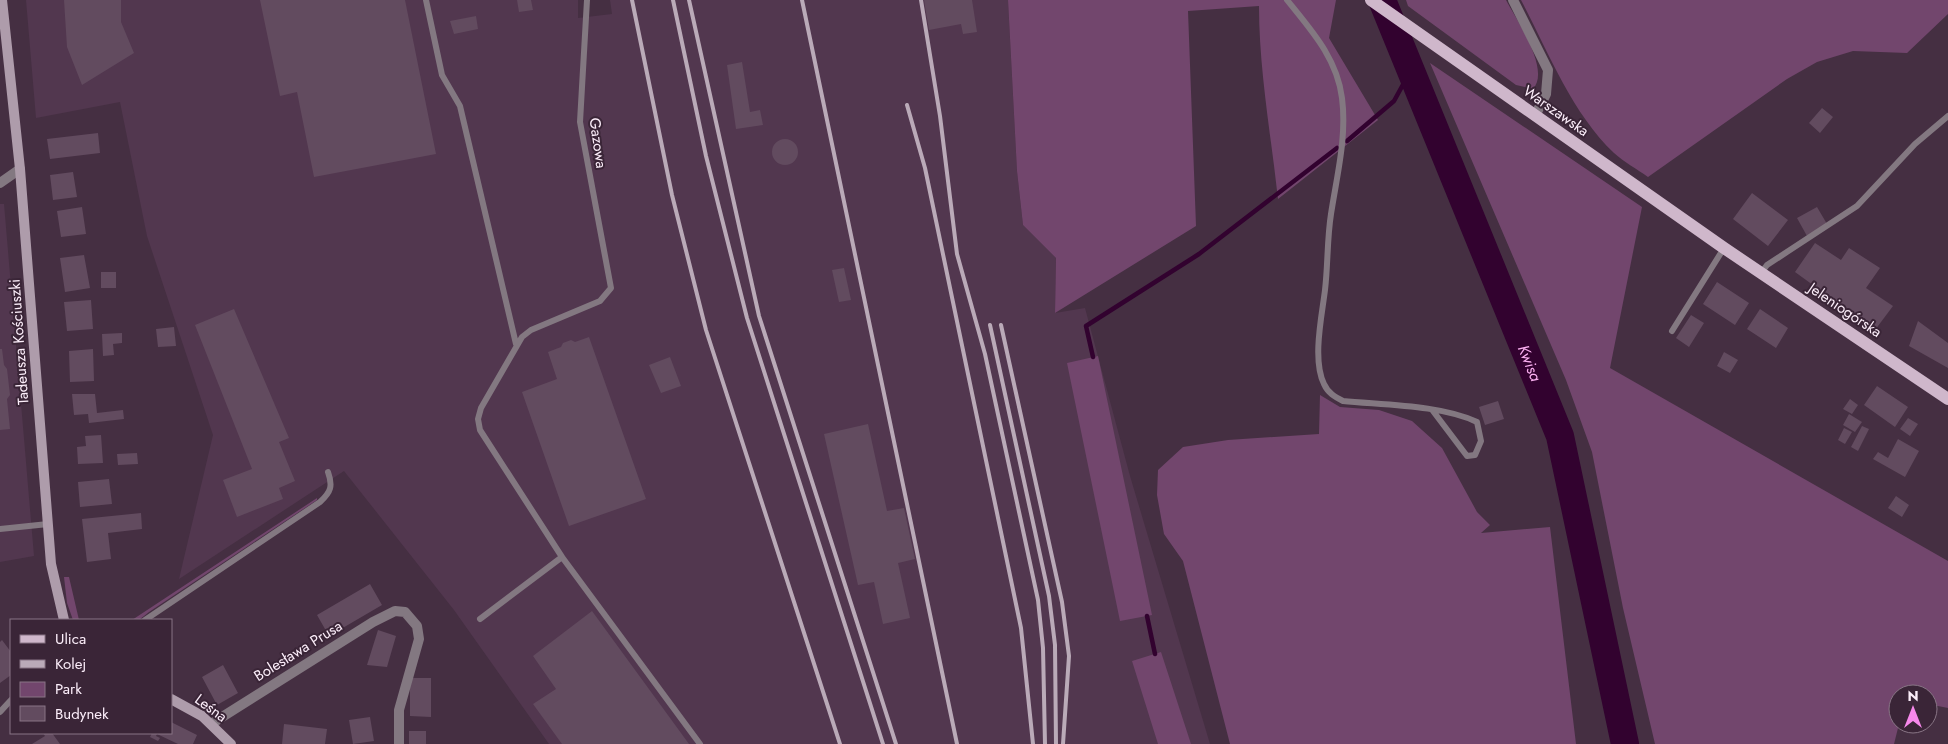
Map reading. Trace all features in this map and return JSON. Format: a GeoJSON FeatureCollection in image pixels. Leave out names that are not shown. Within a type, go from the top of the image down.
{"type":"FeatureCollection","features":[{"type":"Feature","properties":{"kind":"main road","name":"Tadeusza Kościuszki"},"geometry":{"type":"LineString","coordinates":[[2,0],[20,169],[51,564],[64,619]]}},
{"type":"Feature","properties":{"kind":"main road","name":"Warszawska"},"geometry":{"type":"LineString","coordinates":[[1371,0],[1724,248]]}},
{"type":"Feature","properties":{"kind":"main road","name":"Jeleniogórska"},"geometry":{"type":"LineString","coordinates":[[1724,248],[1948,399]]}},
{"type":"Feature","properties":{"kind":"main road","name":"Leśna"},"geometry":{"type":"LineString","coordinates":[[172,700],[211,724],[231,744]]}},
{"type":"Feature","properties":{"kind":"street"},"geometry":{"type":"LineString","coordinates":[[1513,0],[1548,70],[1546,94],[1535,116]]}},
{"type":"Feature","properties":{"kind":"street"},"geometry":{"type":"LineString","coordinates":[[0,182],[20,169]]}},
{"type":"Feature","properties":{"kind":"street","name":"Bolesława Prusa"},"geometry":{"type":"LineString","coordinates":[[211,724],[373,622],[395,611],[405,612],[417,626],[419,639],[399,710],[399,744]]}},
{"type":"Feature","properties":{"kind":"lane"},"geometry":{"type":"LineString","coordinates":[[426,0],[442,75],[460,106],[516,344],[481,408],[478,424],[562,557],[700,744]]}},
{"type":"Feature","properties":{"kind":"lane","name":"Gazowa"},"geometry":{"type":"LineString","coordinates":[[516,344],[531,330],[600,301],[611,288],[580,122],[587,0]]}},
{"type":"Feature","properties":{"kind":"lane"},"geometry":{"type":"LineString","coordinates":[[1287,0],[1327,52],[1339,80],[1343,99],[1342,152],[1331,216],[1320,331],[1321,375],[1323,383],[1334,397],[1344,400],[1460,414],[1477,422],[1481,441],[1474,455],[1467,456],[1433,411]]}},
{"type":"Feature","properties":{"kind":"lane"},"geometry":{"type":"LineString","coordinates":[[1761,273],[1767,265],[1857,206],[1915,144],[1948,116]]}},
{"type":"Feature","properties":{"kind":"lane"},"geometry":{"type":"LineString","coordinates":[[1672,331],[1724,248]]}},
{"type":"Feature","properties":{"kind":"lane"},"geometry":{"type":"LineString","coordinates":[[146,619],[320,502],[330,493],[331,482],[328,472]]}},
{"type":"Feature","properties":{"kind":"lane"},"geometry":{"type":"LineString","coordinates":[[0,529],[48,524]]}},
{"type":"Feature","properties":{"kind":"lane"},"geometry":{"type":"LineString","coordinates":[[480,619],[562,557]]}},
{"type":"Feature","properties":{"kind":"lane"},"geometry":{"type":"LineString","coordinates":[[0,712],[10,701]]}},
{"type":"Feature","properties":{"kind":"shaded area"},"geometry":{"type":"Polygon","coordinates":[[[26,0],[578,0],[578,18],[612,14],[610,0],[1008,0],[1017,171],[1023,225],[1056,258],[1055,313],[1085,308],[1130,476],[1210,744],[549,744],[454,610],[344,471],[179,579],[213,435],[147,236],[120,102],[36,118],[26,0]]]}},
{"type":"Feature","properties":{"kind":"shaded area"},"geometry":{"type":"Polygon","coordinates":[[[0,204],[4,204],[34,556],[0,562],[0,204]]]}},
{"type":"Feature","properties":{"kind":"green space"},"geometry":{"type":"Polygon","coordinates":[[[1008,0],[1336,0],[1329,38],[1378,120],[1278,199],[1263,78],[1259,6],[1188,11],[1196,226],[1055,313],[1056,258],[1023,225],[1017,171],[1008,0]]]}},
{"type":"Feature","properties":{"kind":"green space"},"geometry":{"type":"Polygon","coordinates":[[[1406,0],[1506,0],[1530,44],[1535,58],[1538,70],[1537,80],[1533,89],[1516,85],[1408,6],[1406,0]]]}},
{"type":"Feature","properties":{"kind":"green space"},"geometry":{"type":"Polygon","coordinates":[[[1521,0],[1948,0],[1948,14],[1907,53],[1853,51],[1817,62],[1787,79],[1648,177],[1614,153],[1585,119],[1561,80],[1521,0]]]}},
{"type":"Feature","properties":{"kind":"green space"},"geometry":{"type":"Polygon","coordinates":[[[1430,63],[1642,207],[1610,368],[1948,561],[1948,708],[1938,706],[1938,684],[1888,684],[1888,734],[1896,734],[1894,744],[1655,744],[1623,608],[1592,452],[1566,380],[1430,63]]]}},
{"type":"Feature","properties":{"kind":"green space"},"geometry":{"type":"Polygon","coordinates":[[[1098,356],[1152,615],[1120,621],[1067,363],[1098,356]]]}},
{"type":"Feature","properties":{"kind":"green space"},"geometry":{"type":"Polygon","coordinates":[[[1320,395],[1340,407],[1379,410],[1412,421],[1442,448],[1477,512],[1490,525],[1481,533],[1550,527],[1576,744],[1230,744],[1183,561],[1164,534],[1157,495],[1158,470],[1183,447],[1228,440],[1319,434],[1320,395]]]}},
{"type":"Feature","properties":{"kind":"green space"},"geometry":{"type":"Polygon","coordinates":[[[317,498],[317,500],[140,619],[134,619],[317,498]]]}},
{"type":"Feature","properties":{"kind":"green space"},"geometry":{"type":"Polygon","coordinates":[[[64,577],[69,577],[79,619],[73,619],[67,603],[64,577]]]}},
{"type":"Feature","properties":{"kind":"green space"},"geometry":{"type":"Polygon","coordinates":[[[1161,652],[1191,744],[1158,744],[1132,661],[1161,652]]]}},
{"type":"Feature","properties":{"kind":"building"},"geometry":{"type":"Polygon","coordinates":[[[64,0],[121,0],[121,22],[134,53],[82,85],[67,47],[64,0]]]}},
{"type":"Feature","properties":{"kind":"building"},"geometry":{"type":"Polygon","coordinates":[[[260,0],[405,0],[436,154],[314,177],[297,92],[280,96],[260,0]]]}},
{"type":"Feature","properties":{"kind":"building"},"geometry":{"type":"Polygon","coordinates":[[[517,0],[531,0],[533,10],[519,12],[517,0]]]}},
{"type":"Feature","properties":{"kind":"building"},"geometry":{"type":"Polygon","coordinates":[[[924,0],[972,0],[977,32],[963,34],[961,24],[929,30],[924,0]]]}},
{"type":"Feature","properties":{"kind":"building"},"geometry":{"type":"Polygon","coordinates":[[[476,16],[478,29],[454,34],[450,21],[476,16]]]}},
{"type":"Feature","properties":{"kind":"building"},"geometry":{"type":"Polygon","coordinates":[[[742,62],[750,112],[760,110],[763,125],[736,129],[727,65],[742,62]]]}},
{"type":"Feature","properties":{"kind":"building"},"geometry":{"type":"Polygon","coordinates":[[[1822,108],[1833,117],[1820,133],[1809,123],[1822,108]]]}},
{"type":"Feature","properties":{"kind":"building"},"geometry":{"type":"Polygon","coordinates":[[[98,133],[100,153],[50,159],[47,139],[98,133]]]}},
{"type":"Feature","properties":{"kind":"building"},"geometry":{"type":"Polygon","coordinates":[[[785,139],[794,143],[798,152],[794,161],[785,165],[776,161],[772,152],[776,143],[785,139]]]}},
{"type":"Feature","properties":{"kind":"building"},"geometry":{"type":"Polygon","coordinates":[[[73,172],[77,197],[53,200],[50,175],[73,172]]]}},
{"type":"Feature","properties":{"kind":"building"},"geometry":{"type":"Polygon","coordinates":[[[1752,193],[1788,220],[1768,246],[1733,219],[1752,193]]]}},
{"type":"Feature","properties":{"kind":"building"},"geometry":{"type":"Polygon","coordinates":[[[82,207],[86,234],[61,237],[57,211],[82,207]]]}},
{"type":"Feature","properties":{"kind":"building"},"geometry":{"type":"Polygon","coordinates":[[[1817,207],[1827,224],[1807,236],[1797,218],[1817,207]]]}},
{"type":"Feature","properties":{"kind":"building"},"geometry":{"type":"Polygon","coordinates":[[[1815,243],[1841,260],[1849,248],[1880,268],[1866,288],[1893,306],[1875,330],[1795,272],[1815,243]]]}},
{"type":"Feature","properties":{"kind":"building"},"geometry":{"type":"Polygon","coordinates":[[[84,255],[90,288],[65,292],[60,258],[84,255]]]}},
{"type":"Feature","properties":{"kind":"building"},"geometry":{"type":"Polygon","coordinates":[[[844,268],[851,300],[839,302],[832,270],[844,268]]]}},
{"type":"Feature","properties":{"kind":"building"},"geometry":{"type":"Polygon","coordinates":[[[101,272],[116,272],[116,288],[101,288],[101,272]]]}},
{"type":"Feature","properties":{"kind":"building"},"geometry":{"type":"Polygon","coordinates":[[[1717,282],[1749,303],[1735,325],[1703,304],[1717,282]]]}},
{"type":"Feature","properties":{"kind":"building"},"geometry":{"type":"Polygon","coordinates":[[[91,300],[93,329],[67,331],[64,302],[91,300]]]}},
{"type":"Feature","properties":{"kind":"building"},"geometry":{"type":"Polygon","coordinates":[[[234,309],[289,438],[279,442],[295,481],[279,488],[283,499],[237,517],[223,480],[252,469],[195,325],[234,309]]]}},
{"type":"Feature","properties":{"kind":"building"},"geometry":{"type":"Polygon","coordinates":[[[1760,309],[1788,328],[1776,348],[1747,329],[1760,309]]]}},
{"type":"Feature","properties":{"kind":"building"},"geometry":{"type":"Polygon","coordinates":[[[1691,315],[1704,323],[1689,347],[1676,338],[1691,315]]]}},
{"type":"Feature","properties":{"kind":"building"},"geometry":{"type":"Polygon","coordinates":[[[1918,321],[1948,343],[1948,368],[1909,346],[1918,321]]]}},
{"type":"Feature","properties":{"kind":"building"},"geometry":{"type":"Polygon","coordinates":[[[174,327],[176,346],[158,347],[156,329],[174,327]]]}},
{"type":"Feature","properties":{"kind":"building"},"geometry":{"type":"Polygon","coordinates":[[[122,333],[122,343],[113,344],[114,355],[103,356],[102,334],[122,333]]]}},
{"type":"Feature","properties":{"kind":"building"},"geometry":{"type":"Polygon","coordinates":[[[589,337],[646,499],[569,526],[522,392],[557,379],[548,352],[561,347],[563,343],[571,340],[575,342],[589,337]]]}},
{"type":"Feature","properties":{"kind":"building"},"geometry":{"type":"Polygon","coordinates":[[[0,349],[2,349],[4,365],[7,369],[10,395],[7,399],[10,429],[0,430],[0,349]]]}},
{"type":"Feature","properties":{"kind":"building"},"geometry":{"type":"Polygon","coordinates":[[[93,349],[94,381],[70,382],[69,351],[93,349]]]}},
{"type":"Feature","properties":{"kind":"building"},"geometry":{"type":"Polygon","coordinates":[[[1724,352],[1738,360],[1730,373],[1717,366],[1724,352]]]}},
{"type":"Feature","properties":{"kind":"building"},"geometry":{"type":"Polygon","coordinates":[[[670,357],[681,386],[661,393],[649,365],[670,357]]]}},
{"type":"Feature","properties":{"kind":"building"},"geometry":{"type":"Polygon","coordinates":[[[1877,386],[1908,407],[1895,427],[1864,405],[1877,386]]]}},
{"type":"Feature","properties":{"kind":"building"},"geometry":{"type":"Polygon","coordinates":[[[72,394],[95,394],[97,413],[123,410],[124,419],[89,423],[88,414],[74,415],[72,394]]]}},
{"type":"Feature","properties":{"kind":"building"},"geometry":{"type":"Polygon","coordinates":[[[1850,399],[1858,405],[1852,414],[1843,409],[1850,399]]]}},
{"type":"Feature","properties":{"kind":"building"},"geometry":{"type":"Polygon","coordinates":[[[1498,401],[1504,419],[1485,425],[1479,407],[1498,401]]]}},
{"type":"Feature","properties":{"kind":"building"},"geometry":{"type":"Polygon","coordinates":[[[1849,414],[1862,422],[1855,432],[1843,425],[1849,414]]]}},
{"type":"Feature","properties":{"kind":"building"},"geometry":{"type":"Polygon","coordinates":[[[1908,418],[1918,424],[1910,436],[1900,429],[1908,418]]]}},
{"type":"Feature","properties":{"kind":"building"},"geometry":{"type":"Polygon","coordinates":[[[868,424],[887,511],[904,508],[915,559],[898,563],[910,618],[883,624],[874,582],[858,585],[824,434],[868,424]]]}},
{"type":"Feature","properties":{"kind":"building"},"geometry":{"type":"Polygon","coordinates":[[[1862,426],[1869,429],[1858,451],[1851,447],[1862,426]]]}},
{"type":"Feature","properties":{"kind":"building"},"geometry":{"type":"Polygon","coordinates":[[[1844,428],[1852,432],[1845,444],[1838,440],[1844,428]]]}},
{"type":"Feature","properties":{"kind":"building"},"geometry":{"type":"Polygon","coordinates":[[[101,435],[103,463],[78,464],[77,447],[86,446],[85,436],[101,435]]]}},
{"type":"Feature","properties":{"kind":"building"},"geometry":{"type":"Polygon","coordinates":[[[1898,439],[1919,451],[1905,477],[1873,459],[1878,452],[1888,458],[1898,439]]]}},
{"type":"Feature","properties":{"kind":"building"},"geometry":{"type":"Polygon","coordinates":[[[137,453],[138,464],[118,465],[117,454],[137,453]]]}},
{"type":"Feature","properties":{"kind":"building"},"geometry":{"type":"Polygon","coordinates":[[[109,479],[112,504],[80,507],[78,482],[109,479]]]}},
{"type":"Feature","properties":{"kind":"building"},"geometry":{"type":"Polygon","coordinates":[[[1896,496],[1909,505],[1902,517],[1888,508],[1896,496]]]}},
{"type":"Feature","properties":{"kind":"building"},"geometry":{"type":"Polygon","coordinates":[[[141,513],[142,529],[108,533],[111,559],[87,562],[82,519],[141,513]]]}},
{"type":"Feature","properties":{"kind":"building"},"geometry":{"type":"Polygon","coordinates":[[[370,584],[382,605],[329,636],[317,615],[370,584]]]}},
{"type":"Feature","properties":{"kind":"building"},"geometry":{"type":"Polygon","coordinates":[[[592,611],[689,744],[562,744],[533,704],[556,689],[533,656],[592,611]]]}},
{"type":"Feature","properties":{"kind":"building"},"geometry":{"type":"Polygon","coordinates":[[[378,630],[396,636],[387,667],[367,665],[378,630]]]}},
{"type":"Feature","properties":{"kind":"building"},"geometry":{"type":"Polygon","coordinates":[[[2,640],[10,651],[10,676],[0,683],[0,642],[2,640]]]}},
{"type":"Feature","properties":{"kind":"building"},"geometry":{"type":"Polygon","coordinates":[[[223,665],[238,693],[217,705],[202,677],[223,665]]]}},
{"type":"Feature","properties":{"kind":"building"},"geometry":{"type":"Polygon","coordinates":[[[410,678],[431,678],[431,717],[410,716],[410,678]]]}},
{"type":"Feature","properties":{"kind":"building"},"geometry":{"type":"Polygon","coordinates":[[[370,717],[374,741],[353,744],[349,720],[370,717]]]}},
{"type":"Feature","properties":{"kind":"building"},"geometry":{"type":"Polygon","coordinates":[[[172,722],[197,735],[193,744],[178,744],[157,734],[172,734],[172,722]]]}},
{"type":"Feature","properties":{"kind":"building"},"geometry":{"type":"Polygon","coordinates":[[[284,724],[327,729],[325,744],[282,744],[284,724]]]}},
{"type":"Feature","properties":{"kind":"building"},"geometry":{"type":"Polygon","coordinates":[[[409,731],[426,731],[426,744],[409,744],[409,731]]]}},
{"type":"Feature","properties":{"kind":"building"},"geometry":{"type":"Polygon","coordinates":[[[44,734],[53,734],[60,744],[32,744],[45,736],[44,734]]]}},
{"type":"Feature","properties":{"kind":"building"},"geometry":{"type":"Polygon","coordinates":[[[152,734],[157,734],[156,736],[160,738],[158,741],[150,737],[152,734]]]}},
{"type":"Feature","properties":{"kind":"waterway","name":"Kwisa"},"geometry":{"type":"LineString","coordinates":[[1382,0],[1560,436],[1625,744]]}},
{"type":"Feature","properties":{"kind":"waterway"},"geometry":{"type":"LineString","coordinates":[[1347,141],[1394,101],[1411,70]]}},
{"type":"Feature","properties":{"kind":"waterway"},"geometry":{"type":"LineString","coordinates":[[1093,357],[1086,326],[1199,254],[1337,148]]}},
{"type":"Feature","properties":{"kind":"waterway"},"geometry":{"type":"LineString","coordinates":[[1147,616],[1155,654]]}},
{"type":"Feature","properties":{"kind":"railway"},"geometry":{"type":"LineString","coordinates":[[632,0],[672,195],[706,330],[840,744]]}},
{"type":"Feature","properties":{"kind":"railway"},"geometry":{"type":"LineString","coordinates":[[673,0],[706,156],[747,318],[883,744]]}},
{"type":"Feature","properties":{"kind":"railway"},"geometry":{"type":"LineString","coordinates":[[689,0],[759,316],[896,744]]}},
{"type":"Feature","properties":{"kind":"railway"},"geometry":{"type":"LineString","coordinates":[[802,0],[957,744]]}},
{"type":"Feature","properties":{"kind":"railway"},"geometry":{"type":"LineString","coordinates":[[921,0],[940,116],[957,254],[985,354],[1038,600],[1043,648],[1045,744]]}},
{"type":"Feature","properties":{"kind":"railway"},"geometry":{"type":"LineString","coordinates":[[907,105],[925,168],[1021,628],[1033,744]]}},
{"type":"Feature","properties":{"kind":"railway"},"geometry":{"type":"LineString","coordinates":[[990,325],[1049,596],[1055,645],[1056,744]]}},
{"type":"Feature","properties":{"kind":"railway"},"geometry":{"type":"LineString","coordinates":[[1001,325],[1062,602],[1069,656],[1063,744]]}}]}
